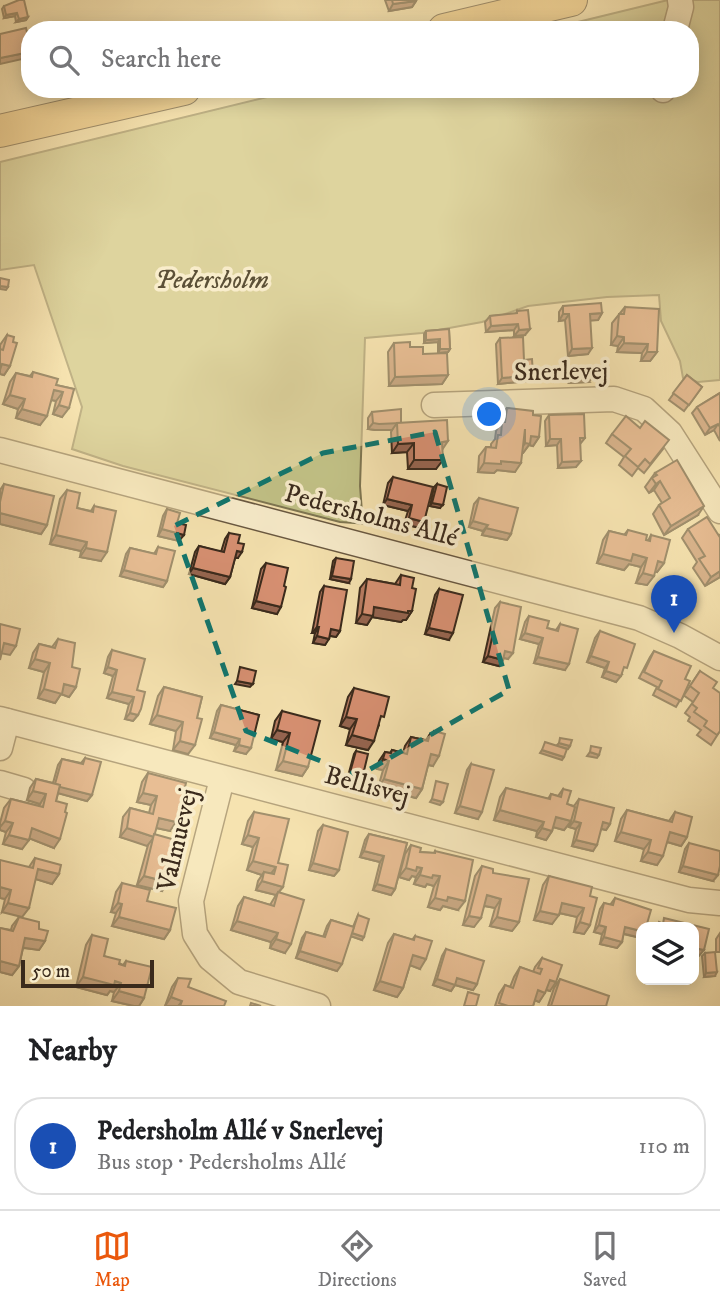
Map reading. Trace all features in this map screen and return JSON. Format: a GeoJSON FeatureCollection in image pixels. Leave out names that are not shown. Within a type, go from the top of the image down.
{"type":"FeatureCollection","features":[{"type":"Feature","properties":{"kind":"main road"},"geometry":{"type":"LineString","coordinates":[[482,21],[571,0]]}},
{"type":"Feature","properties":{"kind":"main road"},"geometry":{"type":"LineString","coordinates":[[0,131],[145,98]]}},
{"type":"Feature","properties":{"kind":"street"},"geometry":{"type":"LineString","coordinates":[[677,21],[680,0]]}},
{"type":"Feature","properties":{"kind":"street","name":"Snerlevej"},"geometry":{"type":"LineString","coordinates":[[435,405],[614,398],[644,409],[670,433],[720,511]]}},
{"type":"Feature","properties":{"kind":"street","name":"Pedersholms Allé"},"geometry":{"type":"LineString","coordinates":[[0,450],[639,618],[720,658]]}},
{"type":"Feature","properties":{"kind":"street"},"geometry":{"type":"LineString","coordinates":[[0,748],[4,720]]}},
{"type":"Feature","properties":{"kind":"street","name":"Bellisvej"},"geometry":{"type":"LineString","coordinates":[[4,720],[689,900],[720,903]]}},
{"type":"Feature","properties":{"kind":"street","name":"Valmuevej"},"geometry":{"type":"LineString","coordinates":[[222,779],[191,901],[195,934],[210,958],[239,982],[318,1006]]}},
{"type":"Feature","properties":{"kind":"street"},"geometry":{"type":"LineString","coordinates":[[0,783],[24,790]]}},
{"type":"Feature","properties":{"kind":"highlighted area"},"geometry":{"type":"Polygon","coordinates":[[[435,432],[509,690],[358,776],[246,731],[174,526],[323,453],[435,432]]]}},
{"type":"Feature","properties":{"kind":"green space","name":"Pedersholm"},"geometry":{"type":"Polygon","coordinates":[[[668,0],[720,0],[720,380],[698,382],[683,378],[680,361],[661,321],[659,295],[607,297],[528,306],[482,322],[422,333],[365,338],[360,486],[362,512],[368,524],[340,522],[123,466],[72,449],[82,407],[34,265],[0,270],[0,162],[263,98],[699,98],[699,21],[582,21],[668,0]]]}},
{"type":"Feature","properties":{"kind":"building"},"geometry":{"type":"Polygon","coordinates":[[[24,0],[28,17],[19,19],[17,13],[6,15],[4,6],[24,0]]]}},
{"type":"Feature","properties":{"kind":"building"},"geometry":{"type":"Polygon","coordinates":[[[392,0],[416,0],[416,1],[393,4],[392,0]]]}},
{"type":"Feature","properties":{"kind":"building"},"geometry":{"type":"Polygon","coordinates":[[[21,29],[21,54],[0,58],[0,34],[21,29]]]}},
{"type":"Feature","properties":{"kind":"building"},"geometry":{"type":"Polygon","coordinates":[[[0,278],[9,280],[8,287],[0,286],[0,278]]]}},
{"type":"Feature","properties":{"kind":"building"},"geometry":{"type":"Polygon","coordinates":[[[601,303],[602,313],[590,314],[592,348],[572,349],[569,314],[563,314],[563,306],[601,303]]]}},
{"type":"Feature","properties":{"kind":"building"},"geometry":{"type":"Polygon","coordinates":[[[625,307],[659,309],[657,352],[647,352],[648,344],[624,343],[624,337],[617,336],[619,314],[624,314],[625,307]]]}},
{"type":"Feature","properties":{"kind":"building"},"geometry":{"type":"Polygon","coordinates":[[[528,310],[530,329],[519,330],[518,324],[491,326],[490,316],[528,310]]]}},
{"type":"Feature","properties":{"kind":"building"},"geometry":{"type":"Polygon","coordinates":[[[449,329],[450,349],[440,349],[440,339],[426,340],[426,331],[449,329]]]}},
{"type":"Feature","properties":{"kind":"building"},"geometry":{"type":"Polygon","coordinates":[[[7,335],[14,337],[13,342],[17,343],[10,366],[2,364],[0,370],[0,349],[3,350],[7,335]]]}},
{"type":"Feature","properties":{"kind":"building"},"geometry":{"type":"Polygon","coordinates":[[[523,337],[524,360],[532,359],[533,375],[502,378],[500,338],[523,337]]]}},
{"type":"Feature","properties":{"kind":"building"},"geometry":{"type":"Polygon","coordinates":[[[410,342],[410,347],[423,347],[423,354],[447,353],[448,375],[395,377],[394,343],[410,342]]]}},
{"type":"Feature","properties":{"kind":"building"},"geometry":{"type":"Polygon","coordinates":[[[571,369],[591,369],[591,379],[571,380],[571,369]]]}},
{"type":"Feature","properties":{"kind":"building"},"geometry":{"type":"Polygon","coordinates":[[[33,372],[58,379],[56,385],[74,389],[69,408],[59,405],[63,392],[54,390],[47,416],[22,409],[25,399],[10,395],[16,373],[32,377],[33,372]]]}},
{"type":"Feature","properties":{"kind":"building"},"geometry":{"type":"Polygon","coordinates":[[[687,375],[702,387],[689,405],[673,393],[687,375]]]}},
{"type":"Feature","properties":{"kind":"building"},"geometry":{"type":"Polygon","coordinates":[[[720,393],[720,427],[718,424],[710,428],[697,407],[720,393]]]}},
{"type":"Feature","properties":{"kind":"building"},"geometry":{"type":"Polygon","coordinates":[[[507,408],[533,411],[533,415],[541,416],[539,437],[531,436],[530,444],[525,443],[525,429],[521,463],[484,463],[486,447],[496,448],[507,408]]]}},
{"type":"Feature","properties":{"kind":"building"},"geometry":{"type":"Polygon","coordinates":[[[401,409],[401,423],[373,423],[372,412],[401,409]]]}},
{"type":"Feature","properties":{"kind":"building"},"geometry":{"type":"Polygon","coordinates":[[[584,414],[585,438],[580,438],[581,461],[562,462],[561,439],[550,439],[549,415],[584,414]]]}},
{"type":"Feature","properties":{"kind":"building"},"geometry":{"type":"Polygon","coordinates":[[[626,416],[640,428],[645,421],[669,440],[650,464],[645,459],[638,467],[625,456],[631,449],[612,434],[626,416]]]}},
{"type":"Feature","properties":{"kind":"building"},"geometry":{"type":"Polygon","coordinates":[[[447,420],[448,441],[442,442],[443,460],[414,460],[414,443],[398,444],[397,423],[447,420]]]}},
{"type":"Feature","properties":{"kind":"building"},"geometry":{"type":"Polygon","coordinates":[[[677,460],[704,506],[671,526],[659,505],[670,498],[660,481],[656,484],[652,478],[657,475],[655,473],[677,460]]]}},
{"type":"Feature","properties":{"kind":"building"},"geometry":{"type":"Polygon","coordinates":[[[393,477],[433,487],[424,522],[409,518],[412,505],[387,499],[393,477]]]}},
{"type":"Feature","properties":{"kind":"building"},"geometry":{"type":"Polygon","coordinates":[[[4,484],[54,496],[47,525],[0,513],[4,484]]]}},
{"type":"Feature","properties":{"kind":"building"},"geometry":{"type":"Polygon","coordinates":[[[437,484],[447,487],[443,505],[432,503],[437,484]]]}},
{"type":"Feature","properties":{"kind":"building"},"geometry":{"type":"Polygon","coordinates":[[[67,490],[80,493],[77,508],[93,512],[94,506],[116,511],[107,552],[86,548],[87,542],[56,535],[67,490]]]}},
{"type":"Feature","properties":{"kind":"building"},"geometry":{"type":"Polygon","coordinates":[[[479,498],[518,508],[511,534],[486,528],[488,525],[473,521],[479,498]]]}},
{"type":"Feature","properties":{"kind":"building"},"geometry":{"type":"Polygon","coordinates":[[[167,509],[180,513],[177,523],[186,525],[184,535],[162,529],[167,509]]]}},
{"type":"Feature","properties":{"kind":"building"},"geometry":{"type":"Polygon","coordinates":[[[707,517],[720,535],[720,571],[711,577],[699,559],[705,556],[688,529],[707,517]]]}},
{"type":"Feature","properties":{"kind":"building"},"geometry":{"type":"Polygon","coordinates":[[[628,530],[647,535],[646,540],[650,541],[651,535],[670,540],[664,563],[658,561],[654,576],[643,573],[647,558],[633,554],[631,561],[603,554],[609,531],[626,535],[628,530]]]}},
{"type":"Feature","properties":{"kind":"building"},"geometry":{"type":"Polygon","coordinates":[[[229,533],[240,535],[238,543],[244,544],[242,552],[237,551],[230,577],[193,568],[199,546],[224,552],[229,533]]]}},
{"type":"Feature","properties":{"kind":"building"},"geometry":{"type":"Polygon","coordinates":[[[158,547],[175,551],[167,581],[124,570],[130,548],[156,554],[158,547]]]}},
{"type":"Feature","properties":{"kind":"building"},"geometry":{"type":"Polygon","coordinates":[[[336,558],[354,561],[351,579],[332,576],[336,558]]]}},
{"type":"Feature","properties":{"kind":"building"},"geometry":{"type":"Polygon","coordinates":[[[266,563],[288,568],[281,607],[256,601],[266,563]]]}},
{"type":"Feature","properties":{"kind":"building"},"geometry":{"type":"Polygon","coordinates":[[[401,575],[414,578],[412,588],[416,589],[412,611],[408,613],[374,607],[373,616],[362,614],[367,579],[400,585],[401,575]]]}},
{"type":"Feature","properties":{"kind":"building"},"geometry":{"type":"Polygon","coordinates":[[[324,586],[347,590],[340,631],[331,629],[329,639],[317,636],[324,586]]]}},
{"type":"Feature","properties":{"kind":"building"},"geometry":{"type":"Polygon","coordinates":[[[439,589],[463,595],[453,633],[429,628],[439,589]]]}},
{"type":"Feature","properties":{"kind":"building"},"geometry":{"type":"Polygon","coordinates":[[[500,602],[521,607],[513,653],[505,651],[503,660],[488,656],[500,602]]]}},
{"type":"Feature","properties":{"kind":"building"},"geometry":{"type":"Polygon","coordinates":[[[529,616],[549,621],[547,628],[558,631],[560,624],[578,629],[569,664],[538,657],[543,638],[525,633],[529,616]]]}},
{"type":"Feature","properties":{"kind":"building"},"geometry":{"type":"Polygon","coordinates":[[[0,624],[20,629],[16,646],[4,643],[0,660],[0,624]]]}},
{"type":"Feature","properties":{"kind":"building"},"geometry":{"type":"Polygon","coordinates":[[[600,631],[635,644],[627,668],[624,667],[621,676],[606,671],[609,662],[591,656],[600,631]]]}},
{"type":"Feature","properties":{"kind":"building"},"geometry":{"type":"Polygon","coordinates":[[[58,639],[75,643],[72,667],[80,669],[76,687],[64,684],[62,694],[44,689],[50,663],[35,659],[39,644],[55,648],[58,639]]]}},
{"type":"Feature","properties":{"kind":"building"},"geometry":{"type":"Polygon","coordinates":[[[112,650],[145,659],[137,690],[145,692],[138,715],[130,713],[134,697],[112,692],[117,670],[108,667],[112,650]]]}},
{"type":"Feature","properties":{"kind":"building"},"geometry":{"type":"Polygon","coordinates":[[[654,651],[691,666],[685,679],[690,681],[681,701],[658,689],[662,681],[644,672],[654,651]]]}},
{"type":"Feature","properties":{"kind":"building"},"geometry":{"type":"Polygon","coordinates":[[[240,667],[256,671],[253,684],[237,681],[240,667]]]}},
{"type":"Feature","properties":{"kind":"building"},"geometry":{"type":"Polygon","coordinates":[[[700,671],[717,682],[713,688],[720,693],[720,731],[717,735],[704,726],[707,721],[694,712],[697,708],[692,704],[699,693],[690,686],[700,671]]]}},
{"type":"Feature","properties":{"kind":"building"},"geometry":{"type":"Polygon","coordinates":[[[164,687],[202,697],[197,718],[202,719],[195,745],[180,741],[183,722],[157,715],[164,687]]]}},
{"type":"Feature","properties":{"kind":"building"},"geometry":{"type":"Polygon","coordinates":[[[354,688],[389,697],[374,741],[352,735],[357,719],[346,717],[354,688]]]}},
{"type":"Feature","properties":{"kind":"building"},"geometry":{"type":"Polygon","coordinates":[[[221,705],[259,715],[251,748],[239,745],[240,739],[214,732],[221,705]]]}},
{"type":"Feature","properties":{"kind":"building"},"geometry":{"type":"Polygon","coordinates":[[[282,711],[320,721],[308,767],[283,761],[290,733],[277,730],[282,711]]]}},
{"type":"Feature","properties":{"kind":"building"},"geometry":{"type":"Polygon","coordinates":[[[434,731],[445,734],[439,756],[431,754],[422,789],[384,779],[389,761],[383,759],[385,752],[391,753],[392,750],[407,754],[411,737],[428,741],[434,731]]]}},
{"type":"Feature","properties":{"kind":"building"},"geometry":{"type":"Polygon","coordinates":[[[560,738],[572,740],[570,746],[559,743],[560,738]]]}},
{"type":"Feature","properties":{"kind":"building"},"geometry":{"type":"Polygon","coordinates":[[[545,742],[567,749],[564,757],[542,750],[545,742]]]}},
{"type":"Feature","properties":{"kind":"building"},"geometry":{"type":"Polygon","coordinates":[[[591,746],[601,748],[599,755],[590,752],[591,746]]]}},
{"type":"Feature","properties":{"kind":"building"},"geometry":{"type":"Polygon","coordinates":[[[356,751],[368,754],[362,779],[349,776],[356,751]]]}},
{"type":"Feature","properties":{"kind":"building"},"geometry":{"type":"Polygon","coordinates":[[[85,758],[101,762],[92,795],[55,784],[62,759],[83,764],[85,758]]]}},
{"type":"Feature","properties":{"kind":"building"},"geometry":{"type":"Polygon","coordinates":[[[471,764],[494,770],[482,812],[460,806],[471,764]]]}},
{"type":"Feature","properties":{"kind":"building"},"geometry":{"type":"Polygon","coordinates":[[[148,773],[186,783],[176,822],[159,818],[154,837],[127,828],[130,808],[153,814],[157,796],[143,793],[148,773]]]}},
{"type":"Feature","properties":{"kind":"building"},"geometry":{"type":"Polygon","coordinates":[[[36,779],[60,785],[56,801],[67,804],[67,813],[60,839],[32,828],[29,840],[9,835],[13,823],[5,821],[11,799],[43,807],[46,794],[33,791],[36,779]]]}},
{"type":"Feature","properties":{"kind":"building"},"geometry":{"type":"Polygon","coordinates":[[[436,781],[448,784],[443,802],[432,799],[436,781]]]}},
{"type":"Feature","properties":{"kind":"building"},"geometry":{"type":"Polygon","coordinates":[[[506,788],[550,799],[551,794],[561,797],[563,789],[571,791],[567,804],[575,807],[571,821],[556,817],[552,831],[542,828],[544,822],[500,810],[506,788]]]}},
{"type":"Feature","properties":{"kind":"building"},"geometry":{"type":"Polygon","coordinates":[[[579,799],[614,808],[610,824],[603,822],[597,845],[576,840],[581,823],[574,821],[579,799]]]}},
{"type":"Feature","properties":{"kind":"building"},"geometry":{"type":"Polygon","coordinates":[[[627,810],[672,822],[675,812],[692,817],[687,837],[670,832],[663,856],[648,852],[651,840],[621,832],[627,810]]]}},
{"type":"Feature","properties":{"kind":"building"},"geometry":{"type":"Polygon","coordinates":[[[254,812],[289,819],[278,863],[288,865],[283,887],[262,881],[264,872],[274,874],[276,867],[253,861],[259,838],[248,835],[254,812]]]}},
{"type":"Feature","properties":{"kind":"building"},"geometry":{"type":"Polygon","coordinates":[[[323,825],[348,832],[339,870],[313,863],[323,825]]]}},
{"type":"Feature","properties":{"kind":"building"},"geometry":{"type":"Polygon","coordinates":[[[154,834],[179,841],[168,882],[144,876],[154,834]]]}},
{"type":"Feature","properties":{"kind":"building"},"geometry":{"type":"Polygon","coordinates":[[[369,834],[407,843],[395,889],[377,884],[384,856],[364,851],[369,834]]]}},
{"type":"Feature","properties":{"kind":"building"},"geometry":{"type":"Polygon","coordinates":[[[689,843],[720,851],[718,875],[683,866],[689,843]]]}},
{"type":"Feature","properties":{"kind":"building"},"geometry":{"type":"Polygon","coordinates":[[[411,845],[421,848],[420,852],[435,851],[473,860],[465,901],[448,897],[447,901],[435,898],[440,876],[433,875],[432,878],[420,875],[422,868],[417,867],[416,871],[406,868],[411,845]]]}},
{"type":"Feature","properties":{"kind":"building"},"geometry":{"type":"Polygon","coordinates":[[[35,858],[61,865],[59,874],[38,869],[29,908],[8,903],[11,890],[0,887],[0,860],[33,868],[35,858]]]}},
{"type":"Feature","properties":{"kind":"building"},"geometry":{"type":"Polygon","coordinates":[[[482,866],[493,869],[493,873],[529,879],[519,922],[497,917],[501,899],[487,895],[481,918],[469,916],[482,866]]]}},
{"type":"Feature","properties":{"kind":"building"},"geometry":{"type":"Polygon","coordinates":[[[549,876],[592,887],[590,896],[597,898],[590,925],[580,922],[584,908],[562,903],[559,915],[540,911],[549,876]]]}},
{"type":"Feature","properties":{"kind":"building"},"geometry":{"type":"Polygon","coordinates":[[[122,883],[150,890],[147,901],[176,908],[170,930],[119,917],[122,904],[118,903],[122,883]]]}},
{"type":"Feature","properties":{"kind":"building"},"geometry":{"type":"Polygon","coordinates":[[[278,892],[304,900],[291,944],[276,939],[278,933],[237,921],[244,897],[274,906],[278,892]]]}},
{"type":"Feature","properties":{"kind":"building"},"geometry":{"type":"Polygon","coordinates":[[[615,898],[651,910],[647,922],[636,922],[636,930],[625,927],[622,942],[604,937],[606,927],[599,925],[604,903],[613,905],[615,898]]]}},
{"type":"Feature","properties":{"kind":"building"},"geometry":{"type":"Polygon","coordinates":[[[358,915],[369,919],[364,937],[352,933],[358,915]]]}},
{"type":"Feature","properties":{"kind":"building"},"geometry":{"type":"Polygon","coordinates":[[[19,917],[39,922],[39,929],[48,931],[45,941],[25,938],[19,966],[0,961],[0,928],[13,931],[19,917]]]}},
{"type":"Feature","properties":{"kind":"building"},"geometry":{"type":"Polygon","coordinates":[[[664,918],[680,922],[663,922],[664,918]]]}},
{"type":"Feature","properties":{"kind":"building"},"geometry":{"type":"Polygon","coordinates":[[[331,920],[354,927],[342,964],[300,951],[306,932],[325,937],[331,920]]]}},
{"type":"Feature","properties":{"kind":"building"},"geometry":{"type":"Polygon","coordinates":[[[699,927],[709,929],[704,950],[699,949],[699,927]]]}},
{"type":"Feature","properties":{"kind":"building"},"geometry":{"type":"Polygon","coordinates":[[[394,934],[414,940],[415,936],[432,941],[426,959],[413,955],[403,988],[380,981],[394,934]]]}},
{"type":"Feature","properties":{"kind":"building"},"geometry":{"type":"Polygon","coordinates":[[[92,935],[108,939],[104,956],[120,960],[119,964],[125,966],[126,961],[152,967],[144,998],[119,991],[121,983],[115,981],[114,985],[83,977],[92,935]]]}},
{"type":"Feature","properties":{"kind":"building"},"geometry":{"type":"Polygon","coordinates":[[[446,949],[484,961],[477,984],[457,978],[455,985],[437,979],[446,949]]]}},
{"type":"Feature","properties":{"kind":"building"},"geometry":{"type":"Polygon","coordinates":[[[715,952],[717,972],[706,973],[705,953],[715,952]]]}},
{"type":"Feature","properties":{"kind":"building"},"geometry":{"type":"Polygon","coordinates":[[[542,958],[562,965],[556,982],[550,980],[545,993],[538,990],[533,1006],[508,1006],[499,1003],[505,985],[513,988],[520,967],[540,974],[542,969],[538,968],[542,958]]]}},
{"type":"Feature","properties":{"kind":"building"},"geometry":{"type":"Polygon","coordinates":[[[178,978],[191,979],[188,987],[226,1001],[224,1006],[180,1006],[182,1001],[171,997],[178,978]]]}},
{"type":"Feature","properties":{"kind":"building"},"geometry":{"type":"Polygon","coordinates":[[[560,979],[609,996],[606,1006],[551,1006],[560,979]]]}},
{"type":"Feature","properties":{"kind":"building"},"geometry":{"type":"Polygon","coordinates":[[[468,992],[479,995],[476,1006],[464,1006],[468,992]]]}},
{"type":"Feature","properties":{"kind":"place","name":"Pedersholm Allé v Snerlevej"},"geometry":{"type":"Point","coordinates":[674,633]}}]}
